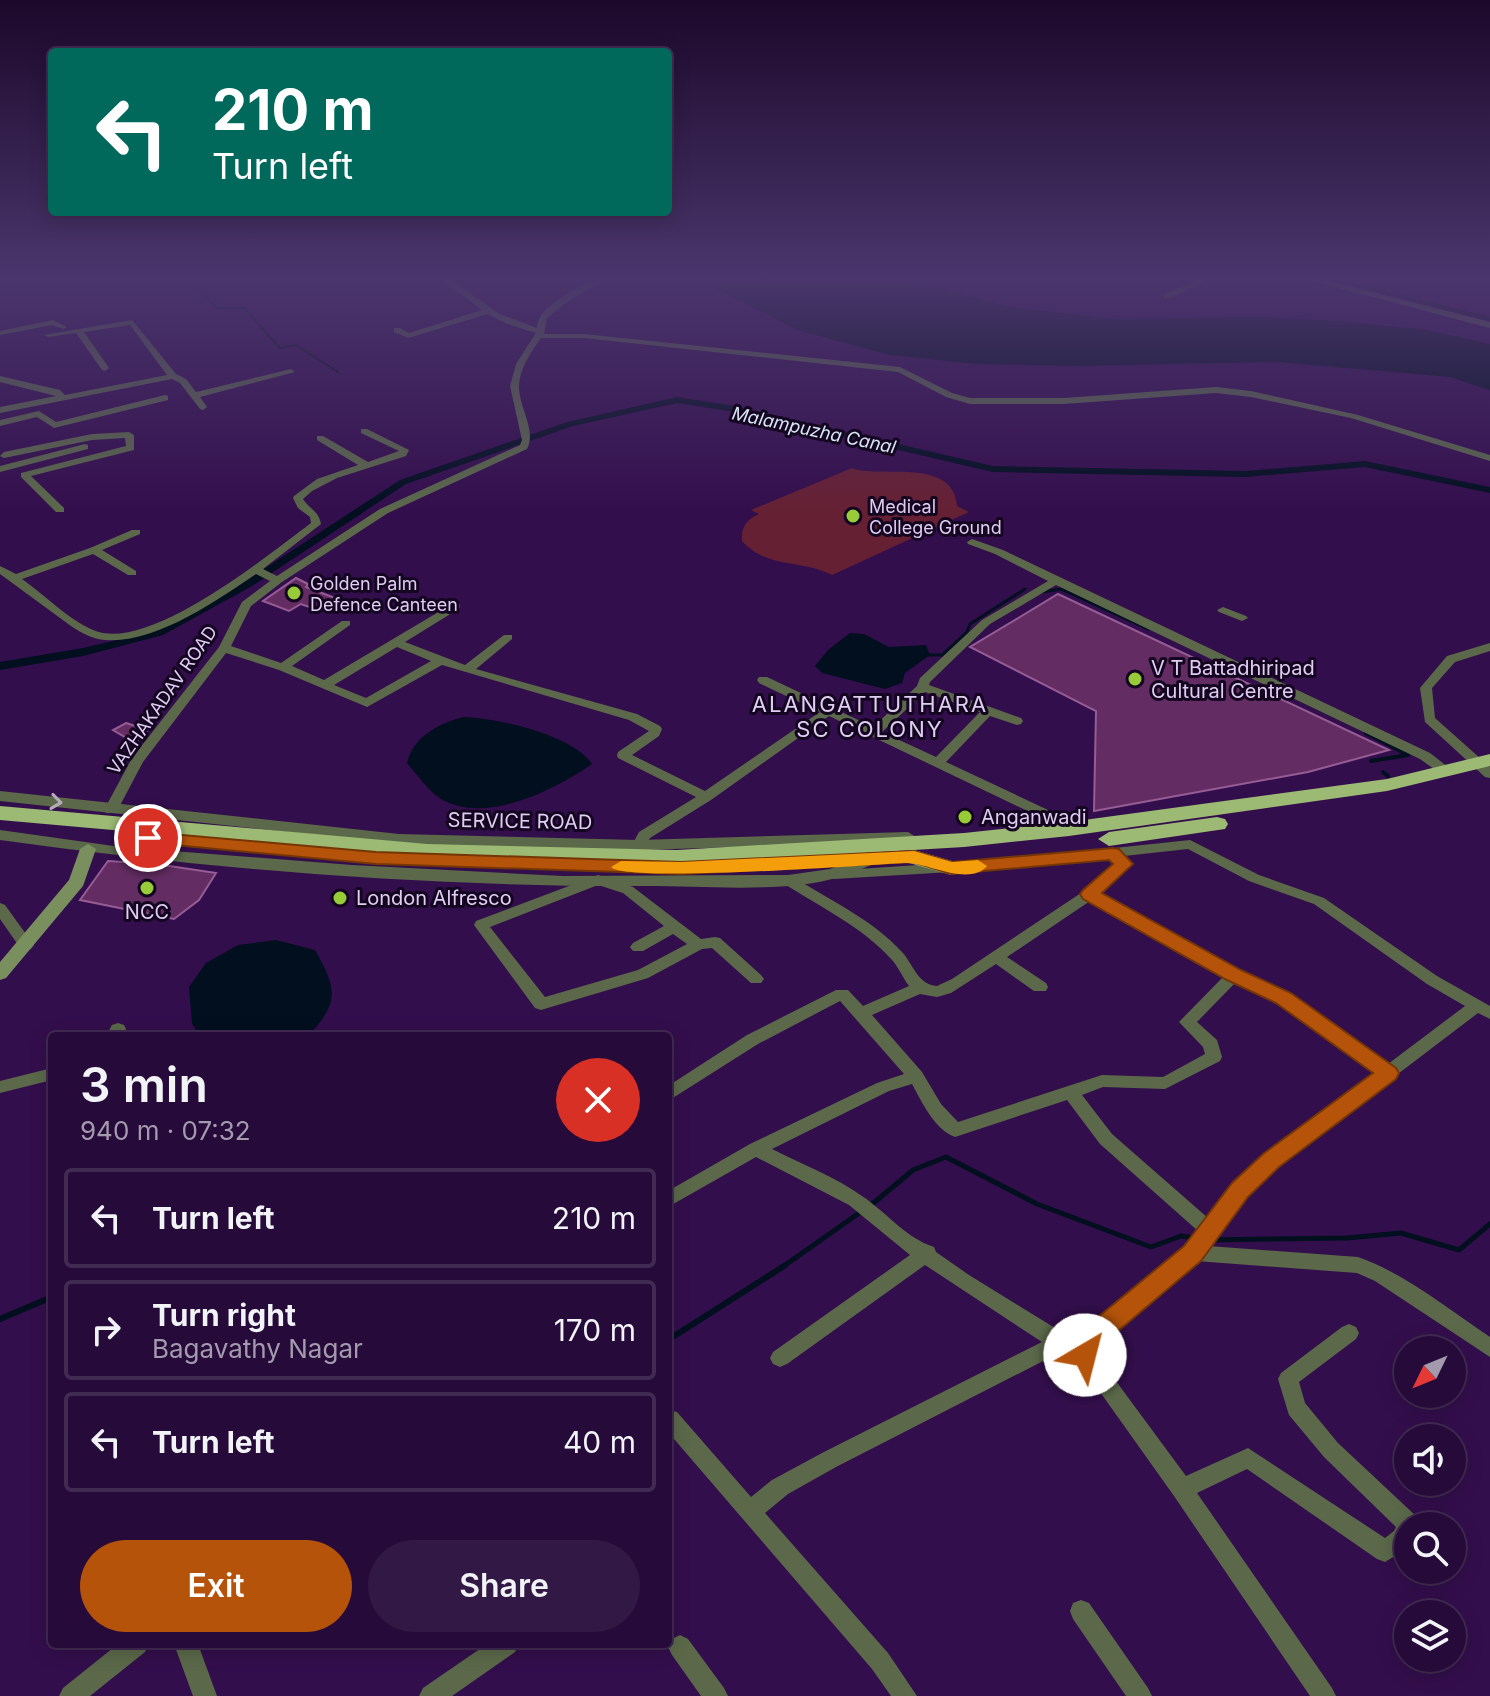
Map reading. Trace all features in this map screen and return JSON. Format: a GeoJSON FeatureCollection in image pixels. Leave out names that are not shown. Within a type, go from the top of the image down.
{"type":"FeatureCollection","features":[{"type":"Feature","properties":{"kind":"highway"},"geometry":{"type":"LineString","coordinates":[[0,813],[427,851],[677,857],[964,840],[1069,829],[1387,785],[1446,771],[1487,768]]}},
{"type":"Feature","properties":{"kind":"highway"},"geometry":{"type":"LineString","coordinates":[[0,823],[270,849],[463,863],[681,868],[914,857],[1170,831],[1368,802],[1487,768]]}},
{"type":"Feature","properties":{"kind":"highway"},"geometry":{"type":"LineString","coordinates":[[914,857],[951,868]]}},
{"type":"Feature","properties":{"kind":"main road"},"geometry":{"type":"LineString","coordinates":[[0,974],[77,882],[88,849]]}},
{"type":"Feature","properties":{"kind":"street"},"geometry":{"type":"LineString","coordinates":[[96,355],[105,368]]}},
{"type":"Feature","properties":{"kind":"street"},"geometry":{"type":"LineString","coordinates":[[157,355],[173,376],[196,395],[203,407]]}},
{"type":"Feature","properties":{"kind":"street","name":"VAZHAKADAV ROAD"},"geometry":{"type":"LineString","coordinates":[[111,810],[137,761],[224,648],[246,604],[384,511],[524,447],[526,437],[513,388],[516,370],[525,355]]}},
{"type":"Feature","properties":{"kind":"street"},"geometry":{"type":"LineString","coordinates":[[767,355],[900,370],[949,395],[970,401],[1064,401],[1236,391],[1378,423],[1490,458]]}},
{"type":"Feature","properties":{"kind":"street"},"geometry":{"type":"LineString","coordinates":[[196,395],[291,372]]}},
{"type":"Feature","properties":{"kind":"street"},"geometry":{"type":"LineString","coordinates":[[0,410],[173,376]]}},
{"type":"Feature","properties":{"kind":"street"},"geometry":{"type":"LineString","coordinates":[[0,379],[57,392],[63,398]]}},
{"type":"Feature","properties":{"kind":"street"},"geometry":{"type":"LineString","coordinates":[[0,423],[39,414],[54,425],[165,398]]}},
{"type":"Feature","properties":{"kind":"street"},"geometry":{"type":"LineString","coordinates":[[0,569],[96,635],[130,634],[203,605],[316,524],[315,516],[302,506],[298,498],[305,490],[366,465],[403,454],[404,450],[364,431]]}},
{"type":"Feature","properties":{"kind":"street"},"geometry":{"type":"LineString","coordinates":[[24,475],[131,448],[129,435],[92,437],[2,452],[13,466],[60,510]]}},
{"type":"Feature","properties":{"kind":"street"},"geometry":{"type":"LineString","coordinates":[[320,438],[366,465]]}},
{"type":"Feature","properties":{"kind":"street"},"geometry":{"type":"LineString","coordinates":[[0,469],[93,444]]}},
{"type":"Feature","properties":{"kind":"street"},"geometry":{"type":"LineString","coordinates":[[15,578],[136,532]]}},
{"type":"Feature","properties":{"kind":"street"},"geometry":{"type":"LineString","coordinates":[[972,542],[999,552],[1425,756],[1446,771]]}},
{"type":"Feature","properties":{"kind":"street"},"geometry":{"type":"LineString","coordinates":[[94,550],[132,573]]}},
{"type":"Feature","properties":{"kind":"street"},"geometry":{"type":"LineString","coordinates":[[255,570],[278,580]]}},
{"type":"Feature","properties":{"kind":"street"},"geometry":{"type":"LineString","coordinates":[[875,732],[986,622],[1056,581]]}},
{"type":"Feature","properties":{"kind":"street"},"geometry":{"type":"LineString","coordinates":[[325,685],[456,606]]}},
{"type":"Feature","properties":{"kind":"street"},"geometry":{"type":"LineString","coordinates":[[1223,610],[1242,618]]}},
{"type":"Feature","properties":{"kind":"street"},"geometry":{"type":"LineString","coordinates":[[283,667],[346,623]]}},
{"type":"Feature","properties":{"kind":"street"},"geometry":{"type":"LineString","coordinates":[[467,670],[508,637]]}},
{"type":"Feature","properties":{"kind":"street"},"geometry":{"type":"LineString","coordinates":[[396,643],[467,670],[649,723],[656,729],[655,733],[623,755],[706,797]]}},
{"type":"Feature","properties":{"kind":"street"},"geometry":{"type":"LineString","coordinates":[[1487,768],[1429,719],[1426,688],[1451,659],[1490,647]]}},
{"type":"Feature","properties":{"kind":"street"},"geometry":{"type":"LineString","coordinates":[[224,648],[283,667],[367,703],[441,660]]}},
{"type":"Feature","properties":{"kind":"street"},"geometry":{"type":"LineString","coordinates":[[763,680],[938,762],[1069,829]]}},
{"type":"Feature","properties":{"kind":"street"},"geometry":{"type":"LineString","coordinates":[[923,687],[1017,721]]}},
{"type":"Feature","properties":{"kind":"street"},"geometry":{"type":"LineString","coordinates":[[639,845],[644,835],[706,797],[830,710]]}},
{"type":"Feature","properties":{"kind":"street"},"geometry":{"type":"LineString","coordinates":[[938,762],[988,711]]}},
{"type":"Feature","properties":{"kind":"street","name":"SERVICE ROAD"},"geometry":{"type":"LineString","coordinates":[[0,796],[399,839],[639,845],[903,837],[1006,829],[1040,832]]}},
{"type":"Feature","properties":{"kind":"street"},"geometry":{"type":"LineString","coordinates":[[0,835],[88,849],[352,870],[598,880],[788,880],[833,874],[951,868],[1190,844],[1254,878],[1319,901],[1432,980],[1483,1010],[1388,1073],[1271,1161],[1240,1190],[1201,1240],[1077,1351],[1047,1349],[865,1440],[780,1487],[750,1512]]}},
{"type":"Feature","properties":{"kind":"street"},"geometry":{"type":"LineString","coordinates":[[788,880],[860,925],[897,956],[920,988],[931,992],[947,989],[998,958],[1089,894],[1124,864],[1113,853]]}},
{"type":"Feature","properties":{"kind":"street"},"geometry":{"type":"LineString","coordinates":[[833,874],[870,859]]}},
{"type":"Feature","properties":{"kind":"street"},"geometry":{"type":"LineString","coordinates":[[698,945],[628,890],[598,880],[481,925],[541,1004],[643,974],[698,945],[715,942],[756,979]]}},
{"type":"Feature","properties":{"kind":"street"},"geometry":{"type":"LineString","coordinates":[[1089,894],[1234,975],[1283,998],[1388,1073]]}},
{"type":"Feature","properties":{"kind":"street"},"geometry":{"type":"LineString","coordinates":[[2,916],[26,945]]}},
{"type":"Feature","properties":{"kind":"street"},"geometry":{"type":"LineString","coordinates":[[638,947],[674,927]]}},
{"type":"Feature","properties":{"kind":"street"},"geometry":{"type":"LineString","coordinates":[[998,958],[1040,987]]}},
{"type":"Feature","properties":{"kind":"street"},"geometry":{"type":"LineString","coordinates":[[672,1091],[741,1045],[789,1018],[842,994],[916,1076],[935,1109],[955,1130],[1102,1081],[1165,1083],[1214,1057],[1211,1044],[1187,1022],[1234,975]]}},
{"type":"Feature","properties":{"kind":"street"},"geometry":{"type":"LineString","coordinates":[[861,1013],[920,988]]}},
{"type":"Feature","properties":{"kind":"street"},"geometry":{"type":"LineString","coordinates":[[0,1087],[48,1075]]}},
{"type":"Feature","properties":{"kind":"street"},"geometry":{"type":"LineString","coordinates":[[672,1198],[756,1149],[883,1087],[916,1076]]}},
{"type":"Feature","properties":{"kind":"street"},"geometry":{"type":"LineString","coordinates":[[1071,1092],[1106,1139],[1201,1240],[1358,1265],[1382,1275],[1490,1348]]}},
{"type":"Feature","properties":{"kind":"street"},"geometry":{"type":"LineString","coordinates":[[756,1149],[855,1200],[962,1281],[1077,1351],[1182,1489],[1324,1696]]}},
{"type":"Feature","properties":{"kind":"street"},"geometry":{"type":"LineString","coordinates":[[780,1358],[927,1253]]}},
{"type":"Feature","properties":{"kind":"street"},"geometry":{"type":"LineString","coordinates":[[1182,1489],[1248,1458],[1385,1551],[1402,1539],[1408,1524],[1331,1450],[1305,1419],[1296,1408],[1288,1379],[1349,1333]]}},
{"type":"Feature","properties":{"kind":"street"},"geometry":{"type":"LineString","coordinates":[[672,1421],[880,1661],[905,1696]]}},
{"type":"Feature","properties":{"kind":"street"},"geometry":{"type":"LineString","coordinates":[[1081,1611],[1140,1696]]}},
{"type":"Feature","properties":{"kind":"street"},"geometry":{"type":"LineString","coordinates":[[680,1647],[716,1696]]}},
{"type":"Feature","properties":{"kind":"street"},"geometry":{"type":"LineString","coordinates":[[71,1696],[132,1648]]}},
{"type":"Feature","properties":{"kind":"street"},"geometry":{"type":"LineString","coordinates":[[187,1648],[205,1696]]}},
{"type":"Feature","properties":{"kind":"street"},"geometry":{"type":"LineString","coordinates":[[431,1696],[501,1648]]}},
{"type":"Feature","properties":{"kind":"shaded area"},"geometry":{"type":"Polygon","coordinates":[[[852,468],[929,475],[953,490],[957,506],[969,512],[832,575],[762,556],[742,541],[745,524],[759,514],[751,510],[852,468]]]}},
{"type":"Feature","properties":{"kind":"water"},"geometry":{"type":"Polygon","coordinates":[[[890,355],[1490,355],[1490,390],[1450,377],[1278,362],[1078,366],[977,364],[890,355]]]}},
{"type":"Feature","properties":{"kind":"water"},"geometry":{"type":"Polygon","coordinates":[[[850,633],[864,634],[889,647],[926,645],[930,655],[905,673],[902,683],[885,689],[822,673],[815,666],[828,650],[850,633]]]}},
{"type":"Feature","properties":{"kind":"water"},"geometry":{"type":"Polygon","coordinates":[[[463,717],[534,730],[569,745],[592,764],[559,784],[519,801],[478,808],[459,806],[436,796],[407,763],[415,746],[428,733],[463,717]]]}},
{"type":"Feature","properties":{"kind":"water"},"geometry":{"type":"Polygon","coordinates":[[[276,940],[315,950],[328,975],[332,995],[326,1014],[311,1032],[198,1032],[192,1024],[189,987],[206,963],[238,945],[276,940]]]}},
{"type":"Feature","properties":{"kind":"building","name":"Golden Palm Defence Canteen"},"geometry":{"type":"Polygon","coordinates":[[[296,578],[308,584],[306,587],[335,598],[323,606],[312,608],[301,604],[289,611],[263,601],[296,578]]]}},
{"type":"Feature","properties":{"kind":"building","name":"V T Battadhiripad Cultural Centre"},"geometry":{"type":"Polygon","coordinates":[[[1058,594],[1389,750],[1308,772],[1094,811],[1096,711],[970,647],[1058,594]]]}},
{"type":"Feature","properties":{"kind":"building"},"geometry":{"type":"Polygon","coordinates":[[[126,723],[148,730],[135,743],[113,730],[126,723]]]}},
{"type":"Feature","properties":{"kind":"building","name":"NCC"},"geometry":{"type":"Polygon","coordinates":[[[108,861],[216,873],[199,900],[174,919],[80,900],[108,861]]]}},
{"type":"Feature","properties":{"kind":"waterway"},"geometry":{"type":"LineString","coordinates":[[312,355],[338,372]]}},
{"type":"Feature","properties":{"kind":"waterway","name":"Malampuzha Canal"},"geometry":{"type":"LineString","coordinates":[[0,666],[83,652],[159,633],[248,584],[403,482],[570,424],[677,400],[735,409],[993,469],[1245,474],[1365,464],[1490,490]]}},
{"type":"Feature","properties":{"kind":"waterway"},"geometry":{"type":"LineString","coordinates":[[927,655],[942,655],[967,632],[970,624],[1025,589]]}},
{"type":"Feature","properties":{"kind":"waterway"},"geometry":{"type":"LineString","coordinates":[[1042,592],[1061,589],[1148,629]]}},
{"type":"Feature","properties":{"kind":"waterway"},"geometry":{"type":"LineString","coordinates":[[1366,733],[1408,755],[1371,761]]}},
{"type":"Feature","properties":{"kind":"waterway"},"geometry":{"type":"LineString","coordinates":[[1383,772],[1388,776]]}},
{"type":"Feature","properties":{"kind":"waterway"},"geometry":{"type":"LineString","coordinates":[[870,1206],[913,1170],[946,1157],[1037,1204],[1151,1247],[1181,1236],[1196,1238]]}},
{"type":"Feature","properties":{"kind":"waterway"},"geometry":{"type":"LineString","coordinates":[[782,1267],[862,1211]]}},
{"type":"Feature","properties":{"kind":"waterway"},"geometry":{"type":"LineString","coordinates":[[1209,1240],[1347,1238],[1401,1233],[1459,1250],[1490,1224]]}},
{"type":"Feature","properties":{"kind":"waterway"},"geometry":{"type":"LineString","coordinates":[[672,1337],[782,1267]]}},
{"type":"Feature","properties":{"kind":"waterway"},"geometry":{"type":"LineString","coordinates":[[0,1319],[48,1299]]}},
{"type":"Feature","properties":{"kind":"slow traffic"},"geometry":{"type":"LineString","coordinates":[[621,867],[681,868],[914,857],[951,868],[978,866]]}},
{"type":"Feature","properties":{"kind":"place","name":"Medical College Ground"},"geometry":{"type":"Point","coordinates":[853,516]}},
{"type":"Feature","properties":{"kind":"place","name":"Golden Palm Defence Canteen"},"geometry":{"type":"Point","coordinates":[294,593]}},
{"type":"Feature","properties":{"kind":"place","name":"V T Battadhiripad Cultural Centre"},"geometry":{"type":"Point","coordinates":[1135,679]}},
{"type":"Feature","properties":{"kind":"place","name":"Anganwadi"},"geometry":{"type":"Point","coordinates":[965,817]}},
{"type":"Feature","properties":{"kind":"place","name":"NCC"},"geometry":{"type":"Point","coordinates":[147,888]}},
{"type":"Feature","properties":{"kind":"place","name":"London Alfresco"},"geometry":{"type":"Point","coordinates":[340,898]}},
{"type":"Feature","properties":{"kind":"district","name":"ALANGATTUTHARA SC COLONY"},"geometry":{"type":"Point","coordinates":[870,716]}},
{"type":"Feature","properties":{"kind":"route"},"geometry":{"type":"LineString","coordinates":[[148,838],[463,863],[681,868],[914,857],[951,868],[1113,853],[1124,864],[1089,894],[1234,975],[1283,998],[1388,1073],[1271,1161],[1240,1190],[1192,1253],[1095,1335],[1085,1355]]}}]}
